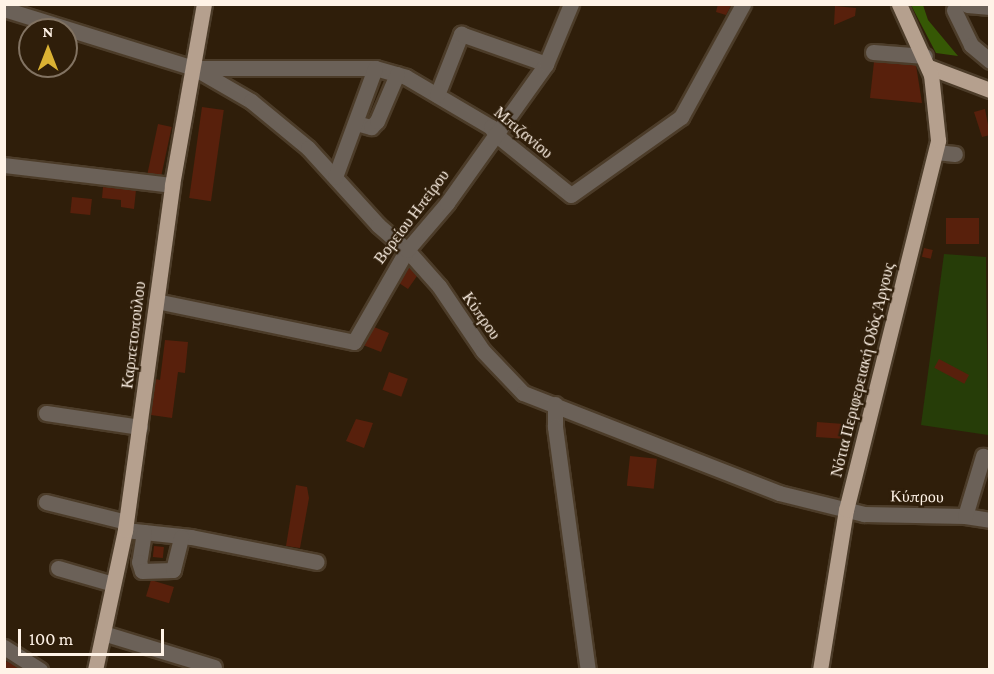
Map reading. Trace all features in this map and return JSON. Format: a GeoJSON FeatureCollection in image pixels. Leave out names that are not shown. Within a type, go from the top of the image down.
{"type":"FeatureCollection","features":[{"type":"Feature","properties":{"kind":"main road","name":"Καρπετοπούλου"},"geometry":{"type":"LineString","coordinates":[[95,669],[126,526],[172,185],[204,4]]}},
{"type":"Feature","properties":{"kind":"main road","name":"Νότια Περιφερειακή Οδός Άργους"},"geometry":{"type":"LineString","coordinates":[[820,669],[846,510],[936,152],[939,128],[929,68],[899,4]]}},
{"type":"Feature","properties":{"kind":"main road"},"geometry":{"type":"LineString","coordinates":[[929,68],[990,90]]}},
{"type":"Feature","properties":{"kind":"main road"},"geometry":{"type":"LineString","coordinates":[[929,68],[954,82],[990,97]]}},
{"type":"Feature","properties":{"kind":"street","name":"Βορείου Ηπείρου"},"geometry":{"type":"LineString","coordinates":[[156,302],[350,344],[407,250],[447,203],[546,64],[571,4]]}},
{"type":"Feature","properties":{"kind":"street","name":"Μπιζανίου"},"geometry":{"type":"LineString","coordinates":[[194,68],[375,68],[397,74],[437,94],[491,127],[495,134],[571,195],[681,117],[742,4]]}},
{"type":"Feature","properties":{"kind":"street"},"geometry":{"type":"LineString","coordinates":[[990,7],[960,8],[971,45],[990,61]]}},
{"type":"Feature","properties":{"kind":"street","name":"Κύπρου"},"geometry":{"type":"LineString","coordinates":[[4,9],[194,68],[251,101],[308,148],[407,250],[439,286],[511,384],[555,404],[779,493],[846,510],[965,516],[990,520]]}},
{"type":"Feature","properties":{"kind":"street"},"geometry":{"type":"LineString","coordinates":[[437,94],[461,34],[546,64]]}},
{"type":"Feature","properties":{"kind":"street"},"geometry":{"type":"LineString","coordinates":[[873,52],[929,68]]}},
{"type":"Feature","properties":{"kind":"street"},"geometry":{"type":"LineString","coordinates":[[334,177],[375,68]]}},
{"type":"Feature","properties":{"kind":"street"},"geometry":{"type":"LineString","coordinates":[[356,123],[371,127],[376,121],[397,74]]}},
{"type":"Feature","properties":{"kind":"street"},"geometry":{"type":"LineString","coordinates":[[936,152],[955,154]]}},
{"type":"Feature","properties":{"kind":"street"},"geometry":{"type":"LineString","coordinates":[[4,165],[172,185]]}},
{"type":"Feature","properties":{"kind":"street"},"geometry":{"type":"LineString","coordinates":[[555,404],[555,427],[588,669]]}},
{"type":"Feature","properties":{"kind":"street"},"geometry":{"type":"LineString","coordinates":[[46,413],[140,427]]}},
{"type":"Feature","properties":{"kind":"street"},"geometry":{"type":"LineString","coordinates":[[965,516],[983,456]]}},
{"type":"Feature","properties":{"kind":"street"},"geometry":{"type":"LineString","coordinates":[[46,502],[144,532],[317,562]]}},
{"type":"Feature","properties":{"kind":"street"},"geometry":{"type":"LineString","coordinates":[[144,532],[139,562],[142,571],[172,570],[181,537]]}},
{"type":"Feature","properties":{"kind":"street"},"geometry":{"type":"LineString","coordinates":[[58,568],[114,584]]}},
{"type":"Feature","properties":{"kind":"street"},"geometry":{"type":"LineString","coordinates":[[103,633],[213,667]]}},
{"type":"Feature","properties":{"kind":"street"},"geometry":{"type":"LineString","coordinates":[[4,647],[40,669]]}},
{"type":"Feature","properties":{"kind":"green space"},"geometry":{"type":"Polygon","coordinates":[[[911,5],[923,5],[928,20],[958,56],[936,53],[911,5]]]}},
{"type":"Feature","properties":{"kind":"green space"},"geometry":{"type":"Polygon","coordinates":[[[944,254],[986,257],[988,435],[921,425],[944,254]]]}},
{"type":"Feature","properties":{"kind":"building"},"geometry":{"type":"Polygon","coordinates":[[[718,4],[732,4],[726,15],[716,12],[718,4]]]}},
{"type":"Feature","properties":{"kind":"building"},"geometry":{"type":"Polygon","coordinates":[[[835,6],[856,8],[855,16],[834,25],[835,6]]]}},
{"type":"Feature","properties":{"kind":"building"},"geometry":{"type":"Polygon","coordinates":[[[874,62],[916,65],[922,103],[870,98],[874,62]]]}},
{"type":"Feature","properties":{"kind":"building"},"geometry":{"type":"Polygon","coordinates":[[[202,107],[224,110],[211,201],[189,198],[202,107]]]}},
{"type":"Feature","properties":{"kind":"building"},"geometry":{"type":"Polygon","coordinates":[[[985,109],[990,135],[982,137],[974,112],[985,109]]]}},
{"type":"Feature","properties":{"kind":"building"},"geometry":{"type":"Polygon","coordinates":[[[158,124],[172,127],[161,176],[148,173],[158,124]]]}},
{"type":"Feature","properties":{"kind":"building"},"geometry":{"type":"Polygon","coordinates":[[[103,187],[136,190],[134,209],[121,207],[121,200],[102,198],[103,187]]]}},
{"type":"Feature","properties":{"kind":"building"},"geometry":{"type":"Polygon","coordinates":[[[72,197],[92,199],[90,215],[70,213],[72,197]]]}},
{"type":"Feature","properties":{"kind":"building"},"geometry":{"type":"Polygon","coordinates":[[[946,218],[979,218],[979,244],[946,244],[946,218]]]}},
{"type":"Feature","properties":{"kind":"building"},"geometry":{"type":"Polygon","coordinates":[[[924,248],[933,250],[931,259],[922,257],[924,248]]]}},
{"type":"Feature","properties":{"kind":"building"},"geometry":{"type":"Polygon","coordinates":[[[409,267],[417,276],[408,289],[399,283],[409,267]]]}},
{"type":"Feature","properties":{"kind":"building"},"geometry":{"type":"Polygon","coordinates":[[[374,327],[389,333],[381,352],[363,345],[374,327]]]}},
{"type":"Feature","properties":{"kind":"building"},"geometry":{"type":"Polygon","coordinates":[[[165,340],[188,342],[185,373],[178,372],[172,418],[151,415],[155,379],[160,380],[165,340]]]}},
{"type":"Feature","properties":{"kind":"building"},"geometry":{"type":"Polygon","coordinates":[[[939,359],[969,375],[964,384],[934,368],[939,359]]]}},
{"type":"Feature","properties":{"kind":"building"},"geometry":{"type":"Polygon","coordinates":[[[389,372],[408,379],[401,397],[383,390],[389,372]]]}},
{"type":"Feature","properties":{"kind":"building"},"geometry":{"type":"Polygon","coordinates":[[[356,419],[373,423],[364,448],[346,441],[356,419]]]}},
{"type":"Feature","properties":{"kind":"building"},"geometry":{"type":"Polygon","coordinates":[[[817,422],[844,424],[843,439],[816,437],[817,422]]]}},
{"type":"Feature","properties":{"kind":"building"},"geometry":{"type":"Polygon","coordinates":[[[630,456],[657,459],[654,489],[627,486],[630,456]]]}},
{"type":"Feature","properties":{"kind":"building"},"geometry":{"type":"Polygon","coordinates":[[[296,485],[307,487],[309,498],[300,548],[286,546],[296,485]]]}},
{"type":"Feature","properties":{"kind":"building"},"geometry":{"type":"Polygon","coordinates":[[[154,546],[164,547],[163,558],[153,557],[154,546]]]}},
{"type":"Feature","properties":{"kind":"building"},"geometry":{"type":"Polygon","coordinates":[[[151,580],[174,587],[169,603],[146,596],[151,580]]]}},
{"type":"Feature","properties":{"kind":"building"},"geometry":{"type":"Polygon","coordinates":[[[4,661],[9,662],[21,669],[4,669],[4,661]]]}}]}
